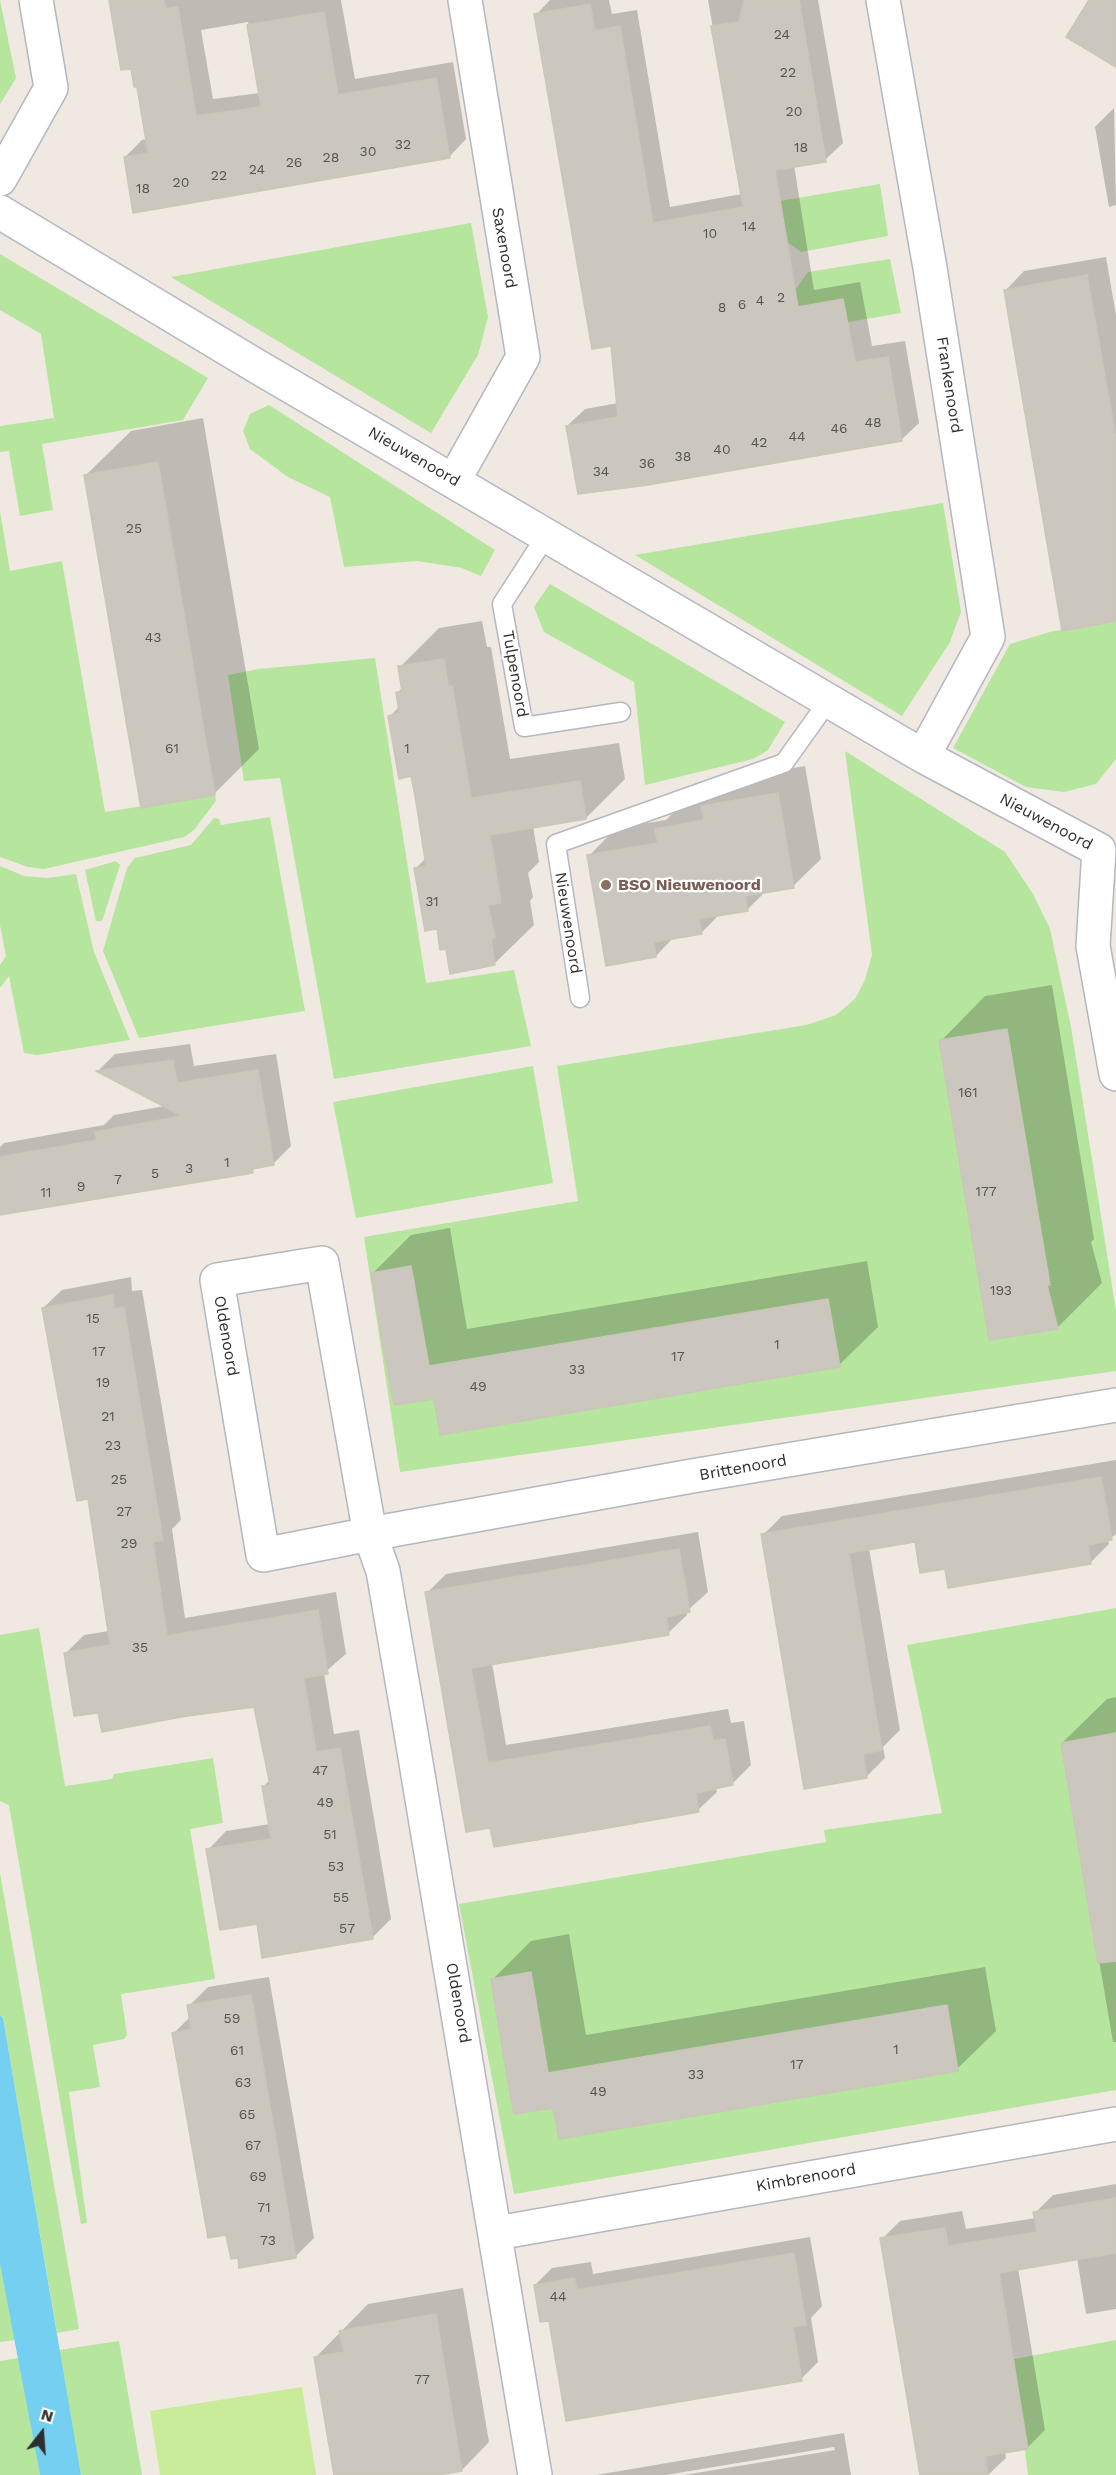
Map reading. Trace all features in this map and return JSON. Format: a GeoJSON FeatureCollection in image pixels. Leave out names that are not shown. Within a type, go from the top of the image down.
{"type":"FeatureCollection","features":[{"type":"Feature","properties":{"kind":"street"},"geometry":{"type":"LineString","coordinates":[[0,179],[51,88],[36,0]]}},
{"type":"Feature","properties":{"kind":"street","name":"Saxenoord"},"geometry":{"type":"LineString","coordinates":[[454,480],[523,357],[465,0]]}},
{"type":"Feature","properties":{"kind":"street","name":"Frankenoord"},"geometry":{"type":"LineString","coordinates":[[883,0],[930,268],[988,638],[923,756]]}},
{"type":"Feature","properties":{"kind":"street","name":"Nieuwenoord"},"geometry":{"type":"LineString","coordinates":[[0,212],[232,352],[923,756],[1107,842],[1093,946],[1116,1074]]}},
{"type":"Feature","properties":{"kind":"street","name":"Oldenoord"},"geometry":{"type":"LineString","coordinates":[[370,1534],[263,1555],[217,1280],[322,1263],[370,1534],[385,1583],[497,2233],[536,2475]]}},
{"type":"Feature","properties":{"kind":"street","name":"Brittenoord"},"geometry":{"type":"LineString","coordinates":[[370,1534],[1116,1405]]}},
{"type":"Feature","properties":{"kind":"street","name":"Kimbrenoord"},"geometry":{"type":"LineString","coordinates":[[497,2233],[1116,2124]]}},
{"type":"Feature","properties":{"kind":"lane","name":"Tulpenoord"},"geometry":{"type":"LineString","coordinates":[[546,536],[502,604],[524,727],[621,712]]}},
{"type":"Feature","properties":{"kind":"lane","name":"Nieuwenoord"},"geometry":{"type":"LineString","coordinates":[[580,998],[556,844],[784,763],[829,700]]}},
{"type":"Feature","properties":{"kind":"green space"},"geometry":{"type":"Polygon","coordinates":[[[0,0],[16,78],[0,104],[0,0]]]}},
{"type":"Feature","properties":{"kind":"green space"},"geometry":{"type":"Polygon","coordinates":[[[880,184],[888,236],[801,252],[786,241],[780,201],[880,184]]]}},
{"type":"Feature","properties":{"kind":"green space"},"geometry":{"type":"Polygon","coordinates":[[[471,223],[488,317],[478,355],[431,433],[171,277],[471,223]]]}},
{"type":"Feature","properties":{"kind":"green space"},"geometry":{"type":"Polygon","coordinates":[[[0,254],[208,378],[183,420],[42,444],[53,510],[20,516],[9,451],[0,452],[0,426],[54,418],[41,334],[0,310],[0,254]]]}},
{"type":"Feature","properties":{"kind":"green space"},"geometry":{"type":"Polygon","coordinates":[[[890,259],[901,313],[802,330],[795,290],[808,272],[890,259]]]}},
{"type":"Feature","properties":{"kind":"green space"},"geometry":{"type":"Polygon","coordinates":[[[269,405],[495,550],[481,576],[462,568],[417,561],[344,567],[330,497],[288,477],[250,449],[243,431],[250,414],[269,405]]]}},
{"type":"Feature","properties":{"kind":"green space"},"geometry":{"type":"Polygon","coordinates":[[[943,503],[961,612],[950,642],[902,716],[635,555],[943,503]]]}},
{"type":"Feature","properties":{"kind":"green space"},"geometry":{"type":"Polygon","coordinates":[[[0,511],[10,571],[62,561],[105,812],[215,795],[216,801],[194,830],[184,837],[44,869],[28,867],[0,857],[0,511]]]}},
{"type":"Feature","properties":{"kind":"green space"},"geometry":{"type":"Polygon","coordinates":[[[550,584],[785,722],[768,750],[753,759],[645,785],[634,682],[544,632],[534,607],[550,584]]]}},
{"type":"Feature","properties":{"kind":"green space"},"geometry":{"type":"Polygon","coordinates":[[[1116,619],[1116,759],[1096,784],[1064,792],[1026,787],[953,748],[1010,644],[1050,632],[1116,619]]]}},
{"type":"Feature","properties":{"kind":"green space"},"geometry":{"type":"Polygon","coordinates":[[[375,658],[426,983],[514,970],[531,1046],[334,1079],[280,778],[244,781],[228,675],[259,669],[375,658]]]}},
{"type":"Feature","properties":{"kind":"green space"},"geometry":{"type":"Polygon","coordinates":[[[845,751],[1005,852],[1033,894],[1050,929],[1071,1027],[1116,1311],[1116,1371],[400,1472],[364,1237],[578,1201],[557,1066],[806,1025],[836,1015],[855,999],[865,980],[872,955],[845,751]]]}},
{"type":"Feature","properties":{"kind":"green space"},"geometry":{"type":"Polygon","coordinates":[[[270,817],[305,1011],[139,1038],[103,951],[127,868],[135,858],[191,845],[214,818],[219,819],[221,825],[270,817]]]}},
{"type":"Feature","properties":{"kind":"green space"},"geometry":{"type":"Polygon","coordinates":[[[116,861],[120,865],[102,921],[96,921],[85,870],[116,861]]]}},
{"type":"Feature","properties":{"kind":"green space"},"geometry":{"type":"Polygon","coordinates":[[[0,866],[24,876],[48,878],[76,874],[94,952],[130,1040],[37,1055],[24,1053],[9,976],[0,988],[0,965],[6,956],[0,925],[0,866]]]}},
{"type":"Feature","properties":{"kind":"green space"},"geometry":{"type":"Polygon","coordinates":[[[533,1066],[553,1183],[356,1218],[333,1102],[533,1066]]]}},
{"type":"Feature","properties":{"kind":"green space"},"geometry":{"type":"Polygon","coordinates":[[[1116,1608],[1116,2090],[514,2194],[459,1904],[826,1842],[824,1830],[942,1813],[907,1645],[1116,1608]]]}},
{"type":"Feature","properties":{"kind":"green space"},"geometry":{"type":"Polygon","coordinates":[[[39,1628],[65,1786],[112,1779],[114,1774],[213,1758],[223,1823],[190,1829],[215,1979],[121,1994],[127,2035],[124,2039],[93,2045],[100,2087],[69,2092],[87,2223],[81,2224],[9,1805],[0,1801],[0,1635],[39,1628]]]}},
{"type":"Feature","properties":{"kind":"green space"},"geometry":{"type":"Polygon","coordinates":[[[0,1873],[79,2329],[57,2333],[3,2018],[0,2015],[0,1873]]]}},
{"type":"Feature","properties":{"kind":"green space"},"geometry":{"type":"Polygon","coordinates":[[[0,2264],[15,2340],[0,2342],[0,2264]]]}},
{"type":"Feature","properties":{"kind":"green space"},"geometry":{"type":"Polygon","coordinates":[[[1116,2340],[1116,2475],[1028,2475],[1014,2359],[1116,2340]]]}},
{"type":"Feature","properties":{"kind":"green space"},"geometry":{"type":"Polygon","coordinates":[[[119,2341],[142,2475],[81,2475],[59,2350],[119,2341]]]}},
{"type":"Feature","properties":{"kind":"green space"},"geometry":{"type":"Polygon","coordinates":[[[18,2358],[40,2475],[0,2475],[0,2361],[18,2358]]]}},
{"type":"Feature","properties":{"kind":"green space"},"geometry":{"type":"Polygon","coordinates":[[[302,2387],[316,2475],[160,2475],[150,2411],[302,2387]]]}},
{"type":"Feature","properties":{"kind":"water"},"geometry":{"type":"Polygon","coordinates":[[[0,2015],[3,2018],[81,2475],[40,2475],[0,2264],[0,2015]]]}},
{"type":"Feature","properties":{"kind":"building"},"geometry":{"type":"Polygon","coordinates":[[[109,0],[164,0],[166,9],[178,7],[196,116],[261,107],[247,25],[324,12],[338,95],[436,78],[450,158],[133,213],[124,157],[148,153],[137,87],[134,87],[131,69],[121,70],[109,0]]]}},
{"type":"Feature","properties":{"kind":"building"},"geometry":{"type":"Polygon","coordinates":[[[744,0],[799,0],[826,162],[775,170],[798,307],[843,299],[855,362],[888,357],[902,441],[648,485],[578,494],[566,426],[618,417],[611,346],[592,349],[534,14],[590,4],[595,31],[620,26],[653,223],[743,207],[711,26],[739,22],[744,0]]]}},
{"type":"Feature","properties":{"kind":"building"},"geometry":{"type":"Polygon","coordinates":[[[1089,0],[1116,0],[1116,67],[1066,37],[1089,0]]]}},
{"type":"Feature","properties":{"kind":"building"},"geometry":{"type":"Polygon","coordinates":[[[1087,275],[1116,438],[1116,621],[1062,631],[1004,290],[1087,275]]]}},
{"type":"Feature","properties":{"kind":"building"},"geometry":{"type":"Polygon","coordinates":[[[158,462],[215,795],[141,808],[84,475],[158,462]]]}},
{"type":"Feature","properties":{"kind":"building"},"geometry":{"type":"Polygon","coordinates":[[[444,659],[448,686],[452,686],[471,798],[580,781],[586,819],[490,835],[501,903],[488,905],[495,938],[491,939],[495,965],[450,974],[446,949],[440,950],[437,929],[425,931],[414,868],[426,866],[415,796],[411,776],[399,779],[388,716],[399,713],[396,692],[402,692],[398,666],[444,659]]]}},
{"type":"Feature","properties":{"kind":"building"},"geometry":{"type":"Polygon","coordinates":[[[778,793],[794,888],[745,896],[748,911],[699,919],[702,934],[654,942],[656,957],[606,966],[587,855],[658,843],[655,829],[704,820],[701,806],[778,793]]]}},
{"type":"Feature","properties":{"kind":"building"},"geometry":{"type":"Polygon","coordinates":[[[1007,1029],[1050,1285],[1047,1285],[1058,1329],[989,1340],[939,1040],[1007,1029]]]}},
{"type":"Feature","properties":{"kind":"building"},"geometry":{"type":"Polygon","coordinates":[[[173,1060],[177,1083],[258,1070],[274,1165],[252,1169],[253,1173],[0,1215],[0,1157],[97,1140],[95,1132],[182,1116],[96,1071],[173,1060]]]}},
{"type":"Feature","properties":{"kind":"building"},"geometry":{"type":"Polygon","coordinates":[[[411,1266],[429,1366],[828,1299],[840,1367],[440,1435],[434,1399],[394,1405],[381,1335],[371,1273],[411,1266]]]}},
{"type":"Feature","properties":{"kind":"building"},"geometry":{"type":"Polygon","coordinates":[[[113,1295],[114,1309],[124,1307],[163,1540],[153,1542],[167,1636],[318,1610],[328,1674],[304,1678],[316,1752],[340,1748],[373,1939],[262,1958],[257,1924],[220,1930],[206,1849],[271,1839],[262,1786],[270,1785],[254,1707],[181,1717],[102,1732],[98,1713],[74,1716],[64,1653],[110,1645],[88,1499],[77,1501],[42,1308],[113,1295]]]}},
{"type":"Feature","properties":{"kind":"building"},"geometry":{"type":"Polygon","coordinates":[[[1101,1477],[1112,1540],[1088,1545],[1091,1564],[948,1588],[945,1569],[920,1573],[915,1542],[849,1553],[882,1750],[863,1754],[867,1778],[804,1789],[761,1534],[1101,1477]]]}},
{"type":"Feature","properties":{"kind":"building"},"geometry":{"type":"Polygon","coordinates":[[[679,1549],[690,1612],[666,1617],[669,1635],[471,1668],[488,1763],[710,1726],[713,1741],[725,1739],[733,1785],[696,1793],[699,1812],[494,1847],[490,1828],[466,1832],[425,1592],[679,1549]]]}},
{"type":"Feature","properties":{"kind":"building"},"geometry":{"type":"Polygon","coordinates":[[[1116,1733],[1116,1961],[1098,1963],[1061,1743],[1116,1733]]]}},
{"type":"Feature","properties":{"kind":"building"},"geometry":{"type":"Polygon","coordinates":[[[531,1972],[548,2073],[947,2005],[958,2071],[559,2139],[553,2108],[514,2114],[506,2071],[491,1979],[531,1972]]]}},
{"type":"Feature","properties":{"kind":"building"},"geometry":{"type":"Polygon","coordinates":[[[251,1995],[296,2258],[239,2268],[238,2258],[231,2259],[226,2235],[208,2238],[172,2033],[191,2029],[187,2005],[251,1995]]]}},
{"type":"Feature","properties":{"kind":"building"},"geometry":{"type":"Polygon","coordinates":[[[1116,2198],[1116,2253],[999,2273],[1028,2449],[985,2456],[988,2475],[920,2475],[880,2238],[945,2228],[948,2246],[1037,2232],[1033,2212],[1116,2198]]]}},
{"type":"Feature","properties":{"kind":"building"},"geometry":{"type":"Polygon","coordinates":[[[794,2253],[806,2325],[793,2327],[802,2381],[566,2421],[549,2321],[540,2322],[534,2285],[574,2278],[577,2290],[794,2253]]]}},
{"type":"Feature","properties":{"kind":"building"},"geometry":{"type":"Polygon","coordinates":[[[436,2314],[462,2471],[439,2475],[334,2475],[314,2357],[344,2352],[339,2331],[436,2314]]]}},
{"type":"Feature","properties":{"kind":"place","name":"BSO Nieuwenoord"},"geometry":{"type":"Point","coordinates":[606,885]}}]}
